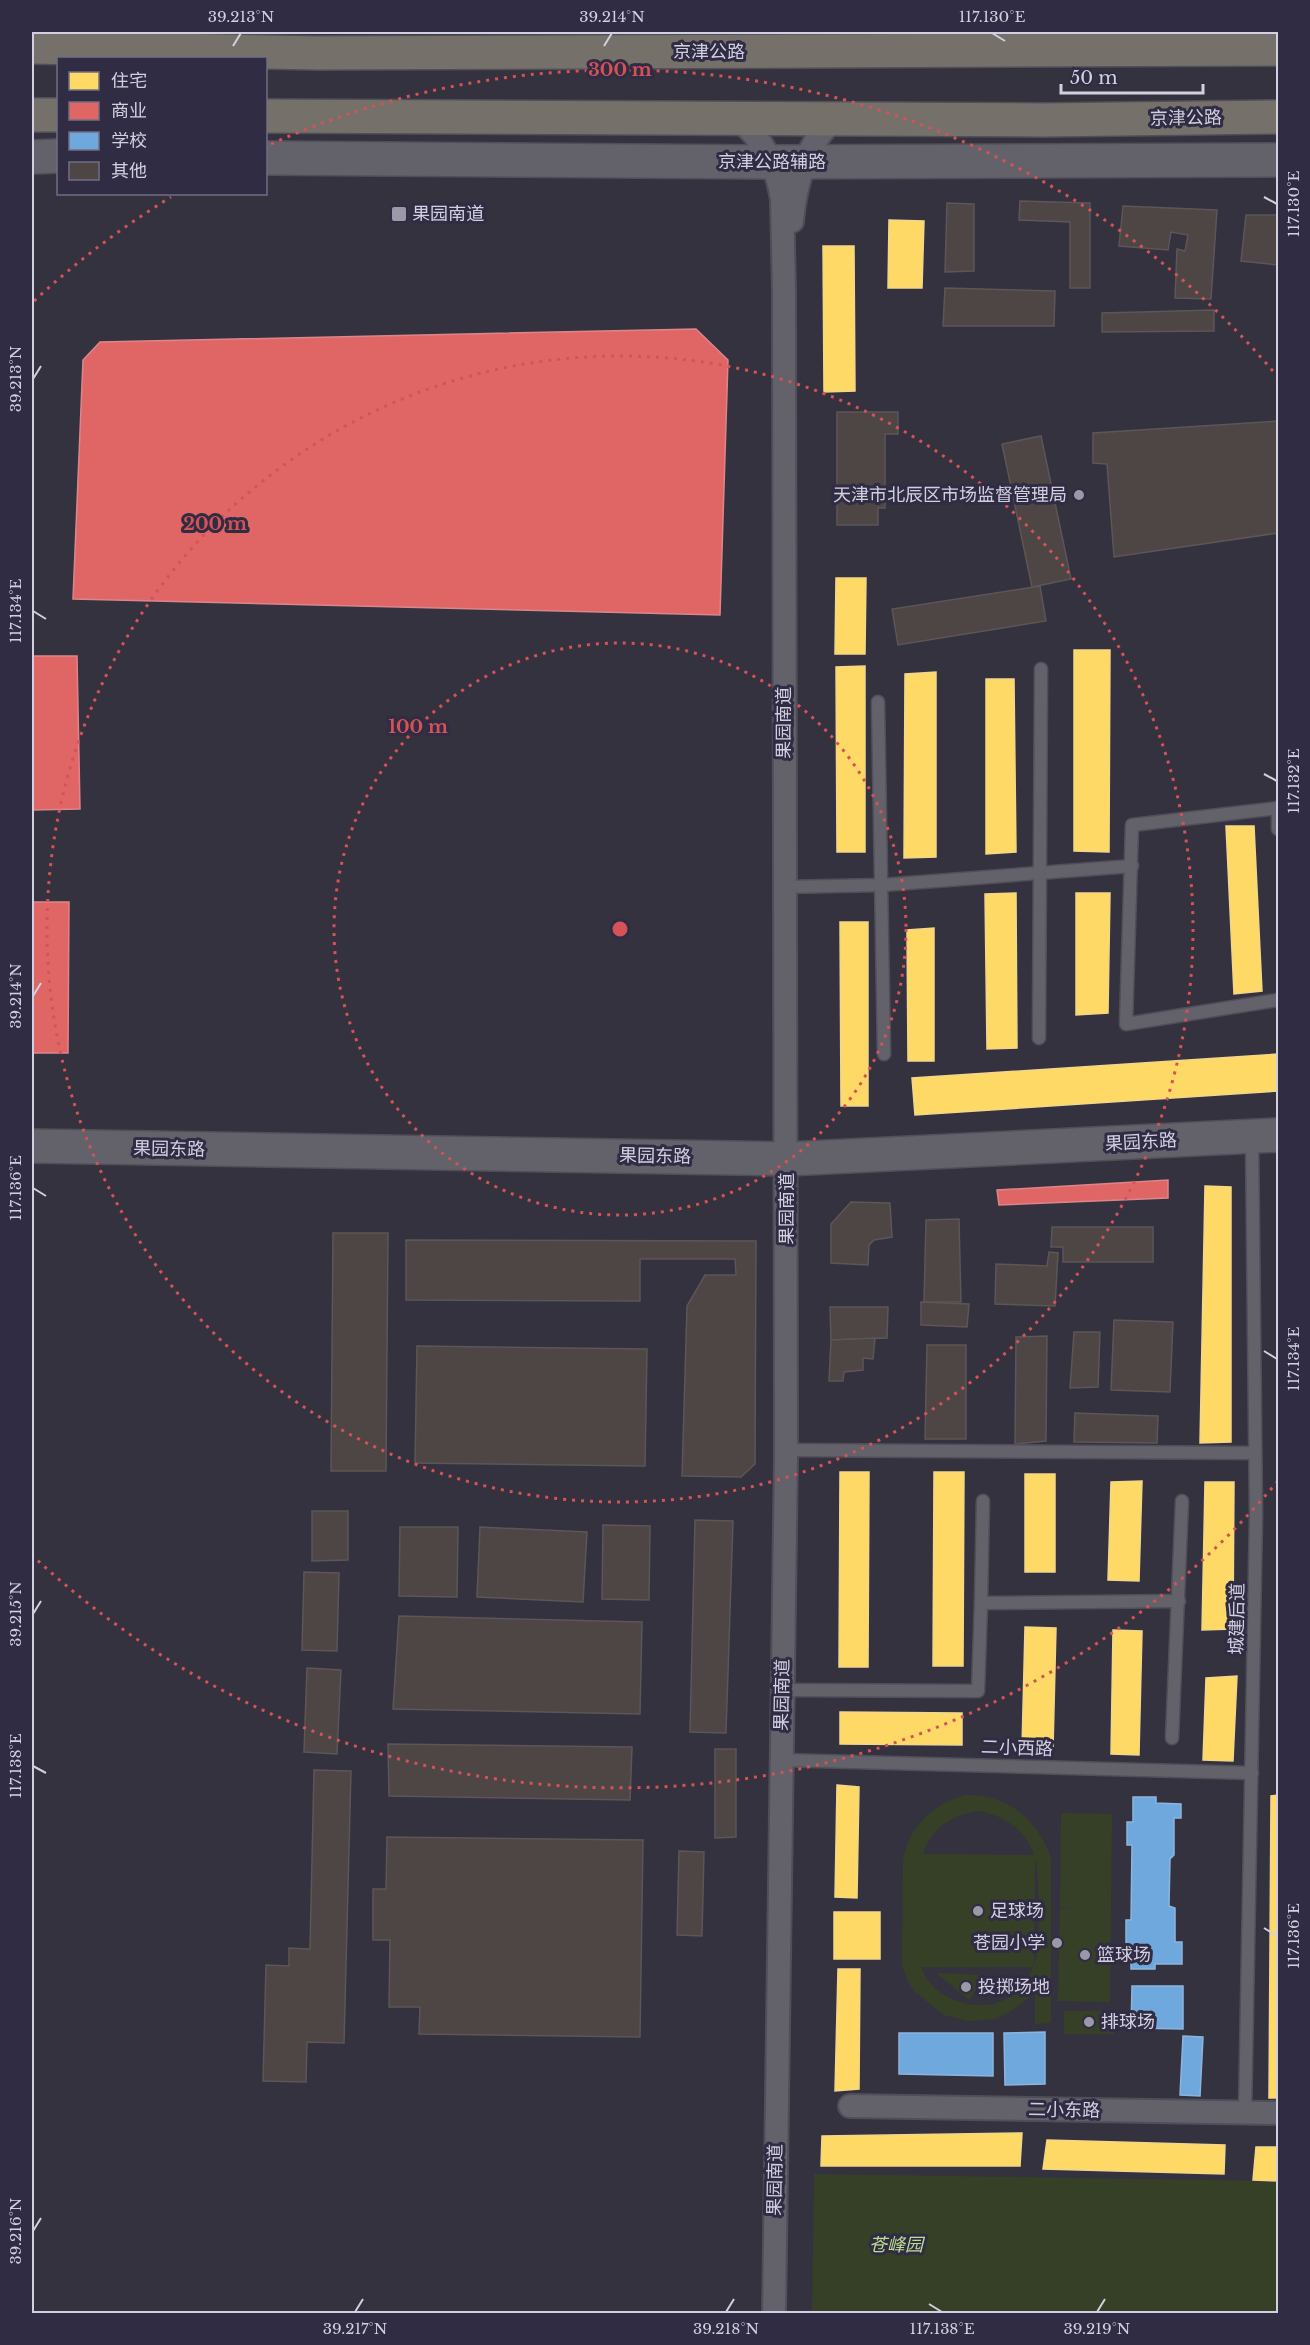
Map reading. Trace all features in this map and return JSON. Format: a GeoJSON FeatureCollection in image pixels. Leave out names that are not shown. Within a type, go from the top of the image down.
{"type":"FeatureCollection","features":[{"type":"Feature","properties":{"kind":"highway","name":"京津公路"},"geometry":{"type":"LineString","coordinates":[[32,47],[1278,50]]}},
{"type":"Feature","properties":{"kind":"highway"},"geometry":{"type":"LineString","coordinates":[[32,115],[57,115]]}},
{"type":"Feature","properties":{"kind":"highway","name":"京津公路"},"geometry":{"type":"LineString","coordinates":[[267,116],[1044,120],[1278,117]]}},
{"type":"Feature","properties":{"kind":"street","name":"果园南道"},"geometry":{"type":"LineString","coordinates":[[736,118],[756,136],[771,162],[780,185],[784,280],[789,887],[789,1450],[786,1760],[774,2313]]}},
{"type":"Feature","properties":{"kind":"street","name":"果园南道"},"geometry":{"type":"LineString","coordinates":[[789,887],[792,221],[796,197],[813,145],[829,124],[836,119]]}},
{"type":"Feature","properties":{"kind":"street"},"geometry":{"type":"LineString","coordinates":[[32,157],[57,156]]}},
{"type":"Feature","properties":{"kind":"street","name":"京津公路辅路"},"geometry":{"type":"LineString","coordinates":[[267,158],[771,162],[1278,160]]}},
{"type":"Feature","properties":{"kind":"street","name":"果园东路"},"geometry":{"type":"LineString","coordinates":[[32,1146],[790,1152],[1265,1130]]}},
{"type":"Feature","properties":{"kind":"street","name":"果园东路"},"geometry":{"type":"LineString","coordinates":[[32,1135],[790,1152]]}},
{"type":"Feature","properties":{"kind":"street","name":"果园南道"},"geometry":{"type":"LineString","coordinates":[[786,1760],[786,2313]]}},
{"type":"Feature","properties":{"kind":"street","name":"二小东路"},"geometry":{"type":"LineString","coordinates":[[850,2106],[1278,2114]]}},
{"type":"Feature","properties":{"kind":"lane"},"geometry":{"type":"LineString","coordinates":[[1039,1038],[1041,669]]}},
{"type":"Feature","properties":{"kind":"lane"},"geometry":{"type":"LineString","coordinates":[[878,702],[884,1054]]}},
{"type":"Feature","properties":{"kind":"lane"},"geometry":{"type":"LineString","coordinates":[[1278,829],[1278,808],[1132,825],[1126,1024],[1278,1000]]}},
{"type":"Feature","properties":{"kind":"lane"},"geometry":{"type":"LineString","coordinates":[[789,887],[882,885],[1132,866]]}},
{"type":"Feature","properties":{"kind":"lane","name":"城建后道"},"geometry":{"type":"LineString","coordinates":[[1245,2113],[1252,1773],[1255,1453],[1265,1130]]}},
{"type":"Feature","properties":{"kind":"lane"},"geometry":{"type":"LineString","coordinates":[[789,1450],[1255,1453]]}},
{"type":"Feature","properties":{"kind":"lane"},"geometry":{"type":"LineString","coordinates":[[787,1690],[978,1690],[983,1501]]}},
{"type":"Feature","properties":{"kind":"lane"},"geometry":{"type":"LineString","coordinates":[[1172,1738],[1182,1501]]}},
{"type":"Feature","properties":{"kind":"lane"},"geometry":{"type":"LineString","coordinates":[[981,1604],[1179,1601]]}},
{"type":"Feature","properties":{"kind":"lane","name":"二小西路"},"geometry":{"type":"LineString","coordinates":[[786,1760],[1252,1773]]}},
{"type":"Feature","properties":{"kind":"green space"},"geometry":{"type":"Polygon","coordinates":[[[965,1795],[980,1796],[1007,1804],[1029,1821],[1045,1844],[1051,1858],[1051,2023],[1035,2024],[1035,1993],[1013,2010],[995,2019],[969,2021],[944,2015],[915,1992],[908,1982],[902,1965],[903,1861],[910,1838],[916,1828],[933,1811],[965,1795]],[[978,1811],[959,1816],[944,1824],[932,1837],[923,1854],[1034,1855],[1025,1838],[1012,1825],[996,1816],[978,1811]],[[1035,1858],[1034,1965],[1038,1943],[1039,1912],[1035,1858]],[[921,1967],[927,1979],[946,1996],[959,2002],[985,2005],[998,2003],[1013,1994],[1029,1976],[1033,1967],[921,1967]]]}},
{"type":"Feature","properties":{"kind":"green space"},"geometry":{"type":"Polygon","coordinates":[[[1061,1813],[1112,1814],[1110,2002],[1058,2001],[1060,1908],[1075,1907],[1060,1907],[1061,1813]]]}},
{"type":"Feature","properties":{"kind":"green space","name":"投掷场地"},"geometry":{"type":"Polygon","coordinates":[[[936,1973],[980,1975],[976,1990],[969,2000],[936,1973]]]}},
{"type":"Feature","properties":{"kind":"green space","name":"排球场"},"geometry":{"type":"Polygon","coordinates":[[[1064,2011],[1114,2011],[1114,2034],[1064,2034],[1064,2011]]]}},
{"type":"Feature","properties":{"kind":"green space","name":"苍峰园"},"geometry":{"type":"Polygon","coordinates":[[[814,2174],[1278,2181],[1278,2313],[812,2314],[814,2174]]]}},
{"type":"Feature","properties":{"kind":"building: 住宅"},"geometry":{"type":"Polygon","coordinates":[[[889,220],[924,221],[922,288],[888,288],[889,220]]]}},
{"type":"Feature","properties":{"kind":"building: 住宅"},"geometry":{"type":"Polygon","coordinates":[[[823,246],[854,246],[855,391],[824,392],[823,246]]]}},
{"type":"Feature","properties":{"kind":"building: 住宅"},"geometry":{"type":"Polygon","coordinates":[[[836,578],[866,578],[865,654],[835,654],[836,578]]]}},
{"type":"Feature","properties":{"kind":"building: 住宅"},"geometry":{"type":"Polygon","coordinates":[[[1074,650],[1110,650],[1109,852],[1074,851],[1074,650]]]}},
{"type":"Feature","properties":{"kind":"building: 住宅"},"geometry":{"type":"Polygon","coordinates":[[[865,666],[865,852],[837,852],[836,667],[865,666]]]}},
{"type":"Feature","properties":{"kind":"building: 住宅"},"geometry":{"type":"Polygon","coordinates":[[[936,672],[936,857],[904,858],[905,674],[936,672]]]}},
{"type":"Feature","properties":{"kind":"building: 住宅"},"geometry":{"type":"Polygon","coordinates":[[[986,679],[1014,679],[1016,852],[986,854],[986,679]]]}},
{"type":"Feature","properties":{"kind":"building: 住宅"},"geometry":{"type":"Polygon","coordinates":[[[1226,826],[1254,826],[1262,991],[1234,994],[1226,826]]]}},
{"type":"Feature","properties":{"kind":"building: 住宅"},"geometry":{"type":"Polygon","coordinates":[[[1016,893],[1017,1048],[987,1049],[985,894],[1016,893]]]}},
{"type":"Feature","properties":{"kind":"building: 住宅"},"geometry":{"type":"Polygon","coordinates":[[[1076,893],[1110,893],[1108,1013],[1076,1015],[1076,893]]]}},
{"type":"Feature","properties":{"kind":"building: 住宅"},"geometry":{"type":"Polygon","coordinates":[[[840,922],[868,922],[868,1106],[841,1106],[840,922]]]}},
{"type":"Feature","properties":{"kind":"building: 住宅"},"geometry":{"type":"Polygon","coordinates":[[[934,928],[934,1061],[908,1061],[907,930],[934,928]]]}},
{"type":"Feature","properties":{"kind":"building: 住宅"},"geometry":{"type":"Polygon","coordinates":[[[1278,1054],[1278,1091],[915,1115],[912,1078],[1278,1054]]]}},
{"type":"Feature","properties":{"kind":"building: 住宅"},"geometry":{"type":"Polygon","coordinates":[[[1205,1186],[1231,1187],[1231,1442],[1200,1443],[1205,1186]]]}},
{"type":"Feature","properties":{"kind":"building: 住宅"},"geometry":{"type":"Polygon","coordinates":[[[840,1472],[869,1472],[868,1667],[839,1667],[840,1472]]]}},
{"type":"Feature","properties":{"kind":"building: 住宅"},"geometry":{"type":"Polygon","coordinates":[[[934,1472],[964,1472],[963,1666],[933,1666],[934,1472]]]}},
{"type":"Feature","properties":{"kind":"building: 住宅"},"geometry":{"type":"Polygon","coordinates":[[[1025,1474],[1055,1474],[1055,1572],[1025,1572],[1025,1474]]]}},
{"type":"Feature","properties":{"kind":"building: 住宅"},"geometry":{"type":"Polygon","coordinates":[[[1142,1481],[1139,1581],[1108,1580],[1111,1482],[1142,1481]]]}},
{"type":"Feature","properties":{"kind":"building: 住宅"},"geometry":{"type":"Polygon","coordinates":[[[1205,1482],[1234,1482],[1233,1629],[1202,1630],[1205,1482]]]}},
{"type":"Feature","properties":{"kind":"building: 住宅"},"geometry":{"type":"Polygon","coordinates":[[[1025,1627],[1056,1628],[1053,1749],[1022,1748],[1025,1627]]]}},
{"type":"Feature","properties":{"kind":"building: 住宅"},"geometry":{"type":"Polygon","coordinates":[[[1113,1630],[1142,1631],[1139,1755],[1111,1754],[1113,1630]]]}},
{"type":"Feature","properties":{"kind":"building: 住宅"},"geometry":{"type":"Polygon","coordinates":[[[1237,1676],[1233,1761],[1203,1760],[1206,1678],[1237,1676]]]}},
{"type":"Feature","properties":{"kind":"building: 住宅"},"geometry":{"type":"Polygon","coordinates":[[[840,1712],[962,1713],[962,1745],[840,1744],[840,1712]]]}},
{"type":"Feature","properties":{"kind":"building: 住宅"},"geometry":{"type":"Polygon","coordinates":[[[837,1785],[859,1787],[857,1898],[835,1897],[837,1785]]]}},
{"type":"Feature","properties":{"kind":"building: 住宅"},"geometry":{"type":"Polygon","coordinates":[[[1278,1795],[1278,2098],[1269,2098],[1271,1796],[1278,1795]]]}},
{"type":"Feature","properties":{"kind":"building: 住宅"},"geometry":{"type":"Polygon","coordinates":[[[834,1912],[880,1912],[880,1959],[834,1959],[834,1912]]]}},
{"type":"Feature","properties":{"kind":"building: 住宅"},"geometry":{"type":"Polygon","coordinates":[[[838,1969],[860,1969],[859,2089],[835,2091],[838,1969]]]}},
{"type":"Feature","properties":{"kind":"building: 住宅"},"geometry":{"type":"Polygon","coordinates":[[[1022,2133],[1020,2166],[821,2166],[822,2136],[1022,2133]]]}},
{"type":"Feature","properties":{"kind":"building: 住宅"},"geometry":{"type":"Polygon","coordinates":[[[1047,2140],[1225,2145],[1224,2174],[1043,2169],[1047,2140]]]}},
{"type":"Feature","properties":{"kind":"building: 住宅"},"geometry":{"type":"Polygon","coordinates":[[[1256,2147],[1278,2147],[1278,2181],[1253,2180],[1256,2147]]]}},
{"type":"Feature","properties":{"kind":"building: 商业"},"geometry":{"type":"Polygon","coordinates":[[[696,329],[728,360],[720,615],[73,599],[83,360],[100,342],[696,329]]]}},
{"type":"Feature","properties":{"kind":"building: 商业"},"geometry":{"type":"Polygon","coordinates":[[[32,656],[77,656],[80,809],[32,810],[32,656]]]}},
{"type":"Feature","properties":{"kind":"building: 商业"},"geometry":{"type":"Polygon","coordinates":[[[32,902],[69,902],[68,1053],[32,1053],[32,902]]]}},
{"type":"Feature","properties":{"kind":"building: 商业"},"geometry":{"type":"Polygon","coordinates":[[[1168,1180],[1168,1198],[999,1205],[997,1190],[1168,1180]]]}},
{"type":"Feature","properties":{"kind":"building: 学校"},"geometry":{"type":"Polygon","coordinates":[[[1133,1797],[1156,1797],[1156,1803],[1181,1804],[1181,1818],[1174,1818],[1174,1855],[1170,1859],[1169,1906],[1175,1908],[1175,1942],[1182,1942],[1182,1964],[1155,1964],[1155,1969],[1131,1969],[1131,1944],[1126,1944],[1126,1920],[1131,1920],[1132,1845],[1127,1845],[1127,1822],[1133,1822],[1133,1797]]]}},
{"type":"Feature","properties":{"kind":"building: 学校"},"geometry":{"type":"Polygon","coordinates":[[[1132,1986],[1183,1986],[1183,2029],[1131,2028],[1132,1986]]]}},
{"type":"Feature","properties":{"kind":"building: 学校"},"geometry":{"type":"Polygon","coordinates":[[[1045,2032],[1045,2084],[1005,2085],[1004,2033],[1045,2032]]]}},
{"type":"Feature","properties":{"kind":"building: 学校"},"geometry":{"type":"Polygon","coordinates":[[[899,2033],[993,2033],[993,2076],[899,2074],[899,2033]]]}},
{"type":"Feature","properties":{"kind":"building: 学校"},"geometry":{"type":"Polygon","coordinates":[[[1183,2036],[1203,2037],[1200,2096],[1180,2095],[1183,2036]]]}},
{"type":"Feature","properties":{"kind":"building: 其他"},"geometry":{"type":"Polygon","coordinates":[[[1020,201],[1090,203],[1090,288],[1070,288],[1070,222],[1019,220],[1020,201]]]}},
{"type":"Feature","properties":{"kind":"building: 其他"},"geometry":{"type":"Polygon","coordinates":[[[947,203],[974,204],[974,271],[945,272],[947,203]]]}},
{"type":"Feature","properties":{"kind":"building: 其他"},"geometry":{"type":"Polygon","coordinates":[[[1123,206],[1217,210],[1211,299],[1175,298],[1177,249],[1185,251],[1188,235],[1171,232],[1168,250],[1119,246],[1123,206]]]}},
{"type":"Feature","properties":{"kind":"building: 其他"},"geometry":{"type":"Polygon","coordinates":[[[1246,215],[1278,215],[1278,265],[1241,261],[1246,215]]]}},
{"type":"Feature","properties":{"kind":"building: 其他"},"geometry":{"type":"Polygon","coordinates":[[[945,288],[1055,291],[1054,326],[943,326],[945,288]]]}},
{"type":"Feature","properties":{"kind":"building: 其他"},"geometry":{"type":"Polygon","coordinates":[[[1214,310],[1214,331],[1102,332],[1102,313],[1214,310]]]}},
{"type":"Feature","properties":{"kind":"building: 其他"},"geometry":{"type":"Polygon","coordinates":[[[837,412],[898,412],[898,434],[885,434],[885,508],[878,508],[878,525],[837,525],[837,412]]]}},
{"type":"Feature","properties":{"kind":"building: 其他"},"geometry":{"type":"Polygon","coordinates":[[[1278,421],[1278,533],[1114,557],[1107,464],[1093,463],[1093,433],[1278,421]]]}},
{"type":"Feature","properties":{"kind":"building: 其他"},"geometry":{"type":"Polygon","coordinates":[[[1041,436],[1071,579],[1032,587],[1002,444],[1041,436]]]}},
{"type":"Feature","properties":{"kind":"building: 其他"},"geometry":{"type":"Polygon","coordinates":[[[1040,586],[1046,621],[898,645],[892,609],[1040,586]]]}},
{"type":"Feature","properties":{"kind":"building: 其他"},"geometry":{"type":"Polygon","coordinates":[[[851,1202],[890,1203],[892,1237],[874,1240],[869,1245],[868,1265],[831,1263],[831,1224],[851,1202]]]}},
{"type":"Feature","properties":{"kind":"building: 其他"},"geometry":{"type":"Polygon","coordinates":[[[959,1219],[961,1302],[924,1302],[926,1220],[959,1219]]]}},
{"type":"Feature","properties":{"kind":"building: 其他"},"geometry":{"type":"Polygon","coordinates":[[[1052,1227],[1153,1227],[1153,1262],[1063,1262],[1063,1247],[1051,1247],[1052,1227]]]}},
{"type":"Feature","properties":{"kind":"building: 其他"},"geometry":{"type":"Polygon","coordinates":[[[333,1233],[388,1233],[386,1471],[331,1471],[333,1233]]]}},
{"type":"Feature","properties":{"kind":"building: 其他"},"geometry":{"type":"Polygon","coordinates":[[[406,1240],[756,1241],[755,1464],[741,1477],[682,1476],[687,1306],[705,1275],[736,1275],[735,1259],[640,1259],[640,1301],[406,1300],[406,1240]]]}},
{"type":"Feature","properties":{"kind":"building: 其他"},"geometry":{"type":"Polygon","coordinates":[[[1049,1252],[1058,1253],[1055,1306],[995,1304],[996,1264],[1047,1266],[1049,1252]]]}},
{"type":"Feature","properties":{"kind":"building: 其他"},"geometry":{"type":"Polygon","coordinates":[[[921,1302],[969,1304],[967,1327],[921,1325],[921,1302]]]}},
{"type":"Feature","properties":{"kind":"building: 其他"},"geometry":{"type":"Polygon","coordinates":[[[830,1307],[888,1307],[887,1338],[831,1340],[830,1307]]]}},
{"type":"Feature","properties":{"kind":"building: 其他"},"geometry":{"type":"Polygon","coordinates":[[[1114,1320],[1173,1322],[1170,1392],[1111,1390],[1114,1320]]]}},
{"type":"Feature","properties":{"kind":"building: 其他"},"geometry":{"type":"Polygon","coordinates":[[[1074,1332],[1100,1332],[1098,1387],[1070,1388],[1074,1332]]]}},
{"type":"Feature","properties":{"kind":"building: 其他"},"geometry":{"type":"Polygon","coordinates":[[[1047,1336],[1046,1441],[1015,1444],[1016,1337],[1047,1336]]]}},
{"type":"Feature","properties":{"kind":"building: 其他"},"geometry":{"type":"Polygon","coordinates":[[[875,1338],[873,1359],[863,1358],[863,1370],[844,1372],[843,1381],[829,1381],[831,1340],[875,1338]]]}},
{"type":"Feature","properties":{"kind":"building: 其他"},"geometry":{"type":"Polygon","coordinates":[[[927,1345],[966,1345],[966,1439],[925,1439],[927,1345]]]}},
{"type":"Feature","properties":{"kind":"building: 其他"},"geometry":{"type":"Polygon","coordinates":[[[417,1346],[647,1349],[645,1466],[415,1463],[417,1346]]]}},
{"type":"Feature","properties":{"kind":"building: 其他"},"geometry":{"type":"Polygon","coordinates":[[[1075,1413],[1158,1416],[1157,1443],[1074,1442],[1075,1413]]]}},
{"type":"Feature","properties":{"kind":"building: 其他"},"geometry":{"type":"Polygon","coordinates":[[[312,1511],[348,1511],[348,1560],[312,1561],[312,1511]]]}},
{"type":"Feature","properties":{"kind":"building: 其他"},"geometry":{"type":"Polygon","coordinates":[[[695,1520],[733,1521],[726,1733],[690,1732],[695,1520]]]}},
{"type":"Feature","properties":{"kind":"building: 其他"},"geometry":{"type":"Polygon","coordinates":[[[603,1525],[650,1526],[649,1600],[602,1599],[603,1525]]]}},
{"type":"Feature","properties":{"kind":"building: 其他"},"geometry":{"type":"Polygon","coordinates":[[[400,1527],[458,1527],[457,1597],[399,1596],[400,1527]]]}},
{"type":"Feature","properties":{"kind":"building: 其他"},"geometry":{"type":"Polygon","coordinates":[[[480,1527],[587,1532],[583,1602],[477,1597],[480,1527]]]}},
{"type":"Feature","properties":{"kind":"building: 其他"},"geometry":{"type":"Polygon","coordinates":[[[304,1572],[339,1573],[337,1651],[302,1650],[304,1572]]]}},
{"type":"Feature","properties":{"kind":"building: 其他"},"geometry":{"type":"Polygon","coordinates":[[[399,1616],[642,1622],[640,1714],[393,1709],[399,1616]]]}},
{"type":"Feature","properties":{"kind":"building: 其他"},"geometry":{"type":"Polygon","coordinates":[[[307,1668],[341,1670],[337,1754],[304,1752],[307,1668]]]}},
{"type":"Feature","properties":{"kind":"building: 其他"},"geometry":{"type":"Polygon","coordinates":[[[388,1744],[632,1747],[630,1800],[389,1796],[388,1744]]]}},
{"type":"Feature","properties":{"kind":"building: 其他"},"geometry":{"type":"Polygon","coordinates":[[[715,1749],[736,1749],[736,1837],[715,1838],[715,1749]]]}},
{"type":"Feature","properties":{"kind":"building: 其他"},"geometry":{"type":"Polygon","coordinates":[[[314,1770],[351,1771],[344,2043],[307,2042],[306,2082],[263,2081],[266,1965],[289,1966],[289,1948],[310,1949],[314,1770]]]}},
{"type":"Feature","properties":{"kind":"building: 其他"},"geometry":{"type":"Polygon","coordinates":[[[387,1837],[643,1840],[640,2037],[419,2034],[420,2007],[389,2007],[390,1940],[373,1940],[373,1889],[386,1889],[387,1837]]]}},
{"type":"Feature","properties":{"kind":"building: 其他"},"geometry":{"type":"Polygon","coordinates":[[[679,1851],[704,1852],[702,1936],[677,1935],[679,1851]]]}},
{"type":"Feature","properties":{"kind":"place","name":"果园南道"},"geometry":{"type":"Point","coordinates":[399,214]}},
{"type":"Feature","properties":{"kind":"place","name":"天津市北辰区市场监督管理局"},"geometry":{"type":"Point","coordinates":[1079,495]}},
{"type":"Feature","properties":{"kind":"place","name":"足球场"},"geometry":{"type":"Point","coordinates":[978,1911]}},
{"type":"Feature","properties":{"kind":"place","name":"苍园小学"},"geometry":{"type":"Point","coordinates":[1057,1943]}},
{"type":"Feature","properties":{"kind":"place","name":"篮球场"},"geometry":{"type":"Point","coordinates":[1085,1955]}},
{"type":"Feature","properties":{"kind":"place","name":"投掷场地"},"geometry":{"type":"Point","coordinates":[966,1987]}},
{"type":"Feature","properties":{"kind":"place","name":"排球场"},"geometry":{"type":"Point","coordinates":[1089,2022]}}]}
